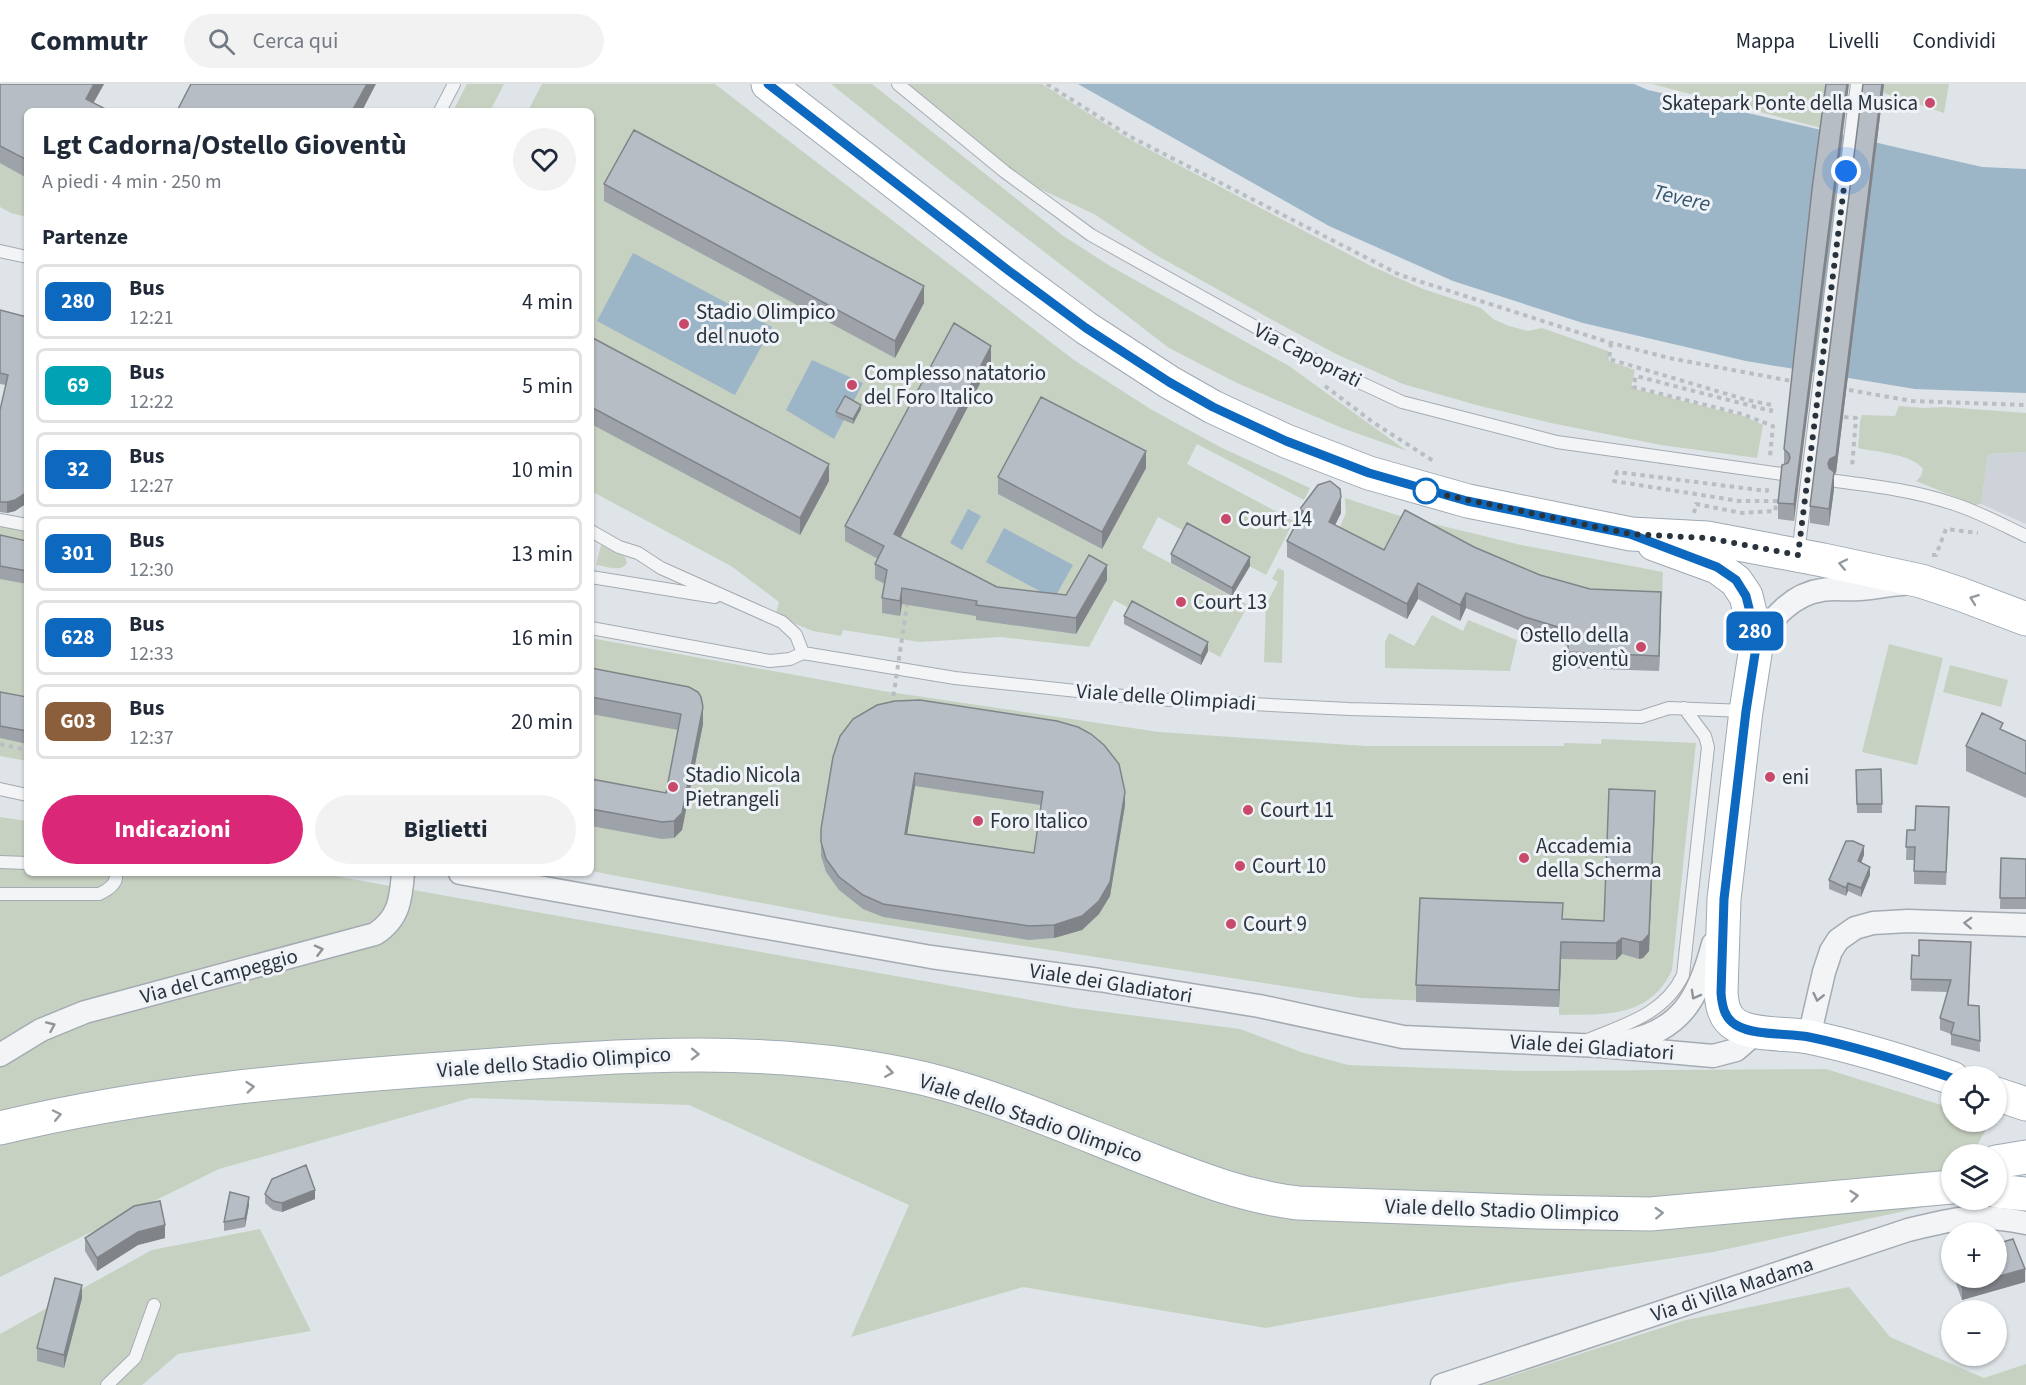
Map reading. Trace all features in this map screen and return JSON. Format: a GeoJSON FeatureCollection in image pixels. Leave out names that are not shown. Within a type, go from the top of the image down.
{"type":"FeatureCollection","features":[{"type":"Feature","properties":{"kind":"main road"},"geometry":{"type":"LineString","coordinates":[[768,84],[999,264],[1086,328],[1169,382],[1213,407],[1317,454],[1407,485],[1467,501],[1630,534],[1707,538],[1798,555],[1928,568],[1960,594],[2026,619]]}},
{"type":"Feature","properties":{"kind":"main road"},"geometry":{"type":"LineString","coordinates":[[1630,534],[1717,567],[1736,580],[1746,596],[1757,641],[1746,711],[1724,899],[1721,993],[1726,1015],[1735,1024],[1758,1031],[1809,1037],[1941,1075]]}},
{"type":"Feature","properties":{"kind":"main road","name":"Viale dello Stadio Olimpico"},"geometry":{"type":"LineString","coordinates":[[0,1128],[111,1104],[227,1089],[388,1073],[616,1056],[728,1054],[853,1066],[927,1079],[1020,1110],[1230,1190],[1271,1200],[1298,1203],[1650,1214],[1941,1187]]}},
{"type":"Feature","properties":{"kind":"main road"},"geometry":{"type":"LineString","coordinates":[[2007,1098],[2026,1104]]}},
{"type":"Feature","properties":{"kind":"main road"},"geometry":{"type":"LineString","coordinates":[[2007,1160],[2026,1156]]}},
{"type":"Feature","properties":{"kind":"main road"},"geometry":{"type":"LineString","coordinates":[[2007,1183],[2026,1181]]}},
{"type":"Feature","properties":{"kind":"main road"},"geometry":{"type":"LineString","coordinates":[[2007,1192],[2026,1194]]}},
{"type":"Feature","properties":{"kind":"street"},"geometry":{"type":"LineString","coordinates":[[1757,641],[1775,617],[1804,594],[1824,590],[1859,589],[1928,568]]}},
{"type":"Feature","properties":{"kind":"street","name":"Via del Campeggio"},"geometry":{"type":"LineString","coordinates":[[0,1055],[41,1030],[85,1012],[375,934],[387,926],[397,912],[402,896],[403,876]]}},
{"type":"Feature","properties":{"kind":"street","name":"Viale dei Gladiatori"},"geometry":{"type":"LineString","coordinates":[[477,876],[931,957],[1098,980],[1259,1006],[1403,1037],[1601,1046],[1713,1056],[1736,1050],[1758,1031]]}},
{"type":"Feature","properties":{"kind":"street"},"geometry":{"type":"LineString","coordinates":[[1601,1046],[1648,1036],[1661,1030],[1681,1015],[1697,991],[1708,965],[1724,899]]}},
{"type":"Feature","properties":{"kind":"street"},"geometry":{"type":"LineString","coordinates":[[1809,1037],[1831,951],[1838,940],[1855,928],[1893,921],[2026,925]]}},
{"type":"Feature","properties":{"kind":"street","name":"Via di Villa Madama"},"geometry":{"type":"LineString","coordinates":[[1442,1385],[1908,1230],[1974,1216],[2026,1223]]}},
{"type":"Feature","properties":{"kind":"lane"},"geometry":{"type":"LineString","coordinates":[[442,108],[454,84]]}},
{"type":"Feature","properties":{"kind":"lane","name":"Via Capoprati"},"geometry":{"type":"LineString","coordinates":[[898,84],[1005,172],[1091,235],[1308,357],[1402,402],[1557,442],[1782,474]]}},
{"type":"Feature","properties":{"kind":"lane"},"geometry":{"type":"LineString","coordinates":[[1798,555],[1857,84]]}},
{"type":"Feature","properties":{"kind":"lane"},"geometry":{"type":"LineString","coordinates":[[0,252],[24,256]]}},
{"type":"Feature","properties":{"kind":"lane"},"geometry":{"type":"LineString","coordinates":[[1836,481],[1913,493],[1956,504],[2026,536]]}},
{"type":"Feature","properties":{"kind":"lane"},"geometry":{"type":"LineString","coordinates":[[0,520],[24,524]]}},
{"type":"Feature","properties":{"kind":"lane"},"geometry":{"type":"LineString","coordinates":[[594,533],[619,547],[638,553],[661,568],[786,626],[796,635],[803,653]]}},
{"type":"Feature","properties":{"kind":"lane"},"geometry":{"type":"LineString","coordinates":[[594,577],[731,599]]}},
{"type":"Feature","properties":{"kind":"lane","name":"Viale delle Olimpiadi"},"geometry":{"type":"LineString","coordinates":[[594,629],[770,661],[790,659],[803,653],[956,678],[1152,699],[1349,709],[1641,717],[1669,708],[1746,711]]}},
{"type":"Feature","properties":{"kind":"lane"},"geometry":{"type":"LineString","coordinates":[[1575,1045],[1652,1012],[1674,993],[1683,975],[1708,751],[1705,735],[1684,708]]}},
{"type":"Feature","properties":{"kind":"lane"},"geometry":{"type":"LineString","coordinates":[[0,789],[24,794]]}},
{"type":"Feature","properties":{"kind":"lane"},"geometry":{"type":"LineString","coordinates":[[0,862],[24,863]]}},
{"type":"Feature","properties":{"kind":"lane"},"geometry":{"type":"LineString","coordinates":[[0,894],[92,895],[106,891],[116,881],[117,876]]}},
{"type":"Feature","properties":{"kind":"lane"},"geometry":{"type":"LineString","coordinates":[[107,1385],[135,1358],[154,1305]]}},
{"type":"Feature","properties":{"kind":"path"},"geometry":{"type":"LineString","coordinates":[[1047,84],[1131,137],[1400,275],[1611,343],[1791,381]]}},
{"type":"Feature","properties":{"kind":"path"},"geometry":{"type":"LineString","coordinates":[[1611,343],[1609,359],[1747,400],[1772,405],[1771,411],[1636,376],[1633,387],[1742,414],[1773,426],[1769,467]]}},
{"type":"Feature","properties":{"kind":"path"},"geometry":{"type":"LineString","coordinates":[[1318,380],[1410,448]]}},
{"type":"Feature","properties":{"kind":"path"},"geometry":{"type":"LineString","coordinates":[[1849,390],[1912,400],[2026,405]]}},
{"type":"Feature","properties":{"kind":"path"},"geometry":{"type":"LineString","coordinates":[[1838,425],[1842,415],[1856,418],[1854,449]]}},
{"type":"Feature","properties":{"kind":"path"},"geometry":{"type":"LineString","coordinates":[[1693,519],[1696,504],[1742,513],[1775,511],[1777,501],[1740,501],[1614,481],[1617,472],[1767,491],[1767,482]]}},
{"type":"Feature","properties":{"kind":"path"},"geometry":{"type":"LineString","coordinates":[[1928,568],[1946,529],[1987,534]]}},
{"type":"Feature","properties":{"kind":"path"},"geometry":{"type":"LineString","coordinates":[[891,714],[907,605]]}},
{"type":"Feature","properties":{"kind":"path"},"geometry":{"type":"LineString","coordinates":[[5,739],[1,745],[24,749]]}},
{"type":"Feature","properties":{"kind":"shaded area"},"geometry":{"type":"Polygon","coordinates":[[[2026,452],[2026,524],[1981,504],[1988,454],[2026,452]]]}},
{"type":"Feature","properties":{"kind":"green space"},"geometry":{"type":"Polygon","coordinates":[[[467,84],[504,84],[492,108],[455,108],[467,84]]]}},
{"type":"Feature","properties":{"kind":"green space","name":"Complesso natatorio del Foro Italico"},"geometry":{"type":"Polygon","coordinates":[[[542,84],[715,84],[1074,360],[1152,410],[1222,448],[1310,488],[1304,500],[1197,444],[1187,464],[1294,521],[1266,575],[1158,517],[1142,548],[1248,605],[1220,657],[1114,600],[1089,647],[1000,637],[920,642],[843,630],[841,636],[813,631],[775,616],[779,602],[731,566],[594,493],[594,108],[530,108],[542,84]]]}},
{"type":"Feature","properties":{"kind":"green space"},"geometry":{"type":"Polygon","coordinates":[[[831,84],[872,84],[1062,235],[1110,266],[1289,366],[1407,451],[1342,428],[1237,383],[1169,348],[831,84]]]}},
{"type":"Feature","properties":{"kind":"green space"},"geometry":{"type":"Polygon","coordinates":[[[905,84],[1042,84],[1129,139],[1371,266],[1423,289],[1481,308],[1493,319],[1509,326],[1528,331],[1542,328],[1608,351],[1609,361],[1635,370],[1631,388],[1743,416],[1763,425],[1757,458],[1661,445],[1551,423],[1403,384],[1336,354],[1276,322],[1156,255],[1094,214],[1038,188],[1000,162],[905,84]]]}},
{"type":"Feature","properties":{"kind":"green space"},"geometry":{"type":"Polygon","coordinates":[[[1652,84],[1826,84],[1821,128],[1652,84]]]}},
{"type":"Feature","properties":{"kind":"green space","name":"Skatepark Ponte della Musica"},"geometry":{"type":"Polygon","coordinates":[[[1847,84],[1949,84],[1944,113],[1884,93],[1847,84]]]}},
{"type":"Feature","properties":{"kind":"green space"},"geometry":{"type":"Polygon","coordinates":[[[0,161],[24,176],[24,216],[0,207],[0,161]]]}},
{"type":"Feature","properties":{"kind":"green space"},"geometry":{"type":"Polygon","coordinates":[[[1899,406],[2026,413],[2026,452],[1988,454],[1981,504],[1975,505],[1916,481],[1923,469],[1911,460],[1893,454],[1858,448],[1862,415],[1895,416],[1899,406]]]}},
{"type":"Feature","properties":{"kind":"green space"},"geometry":{"type":"Polygon","coordinates":[[[1345,498],[1397,515],[1521,545],[1663,572],[1662,602],[1591,600],[1385,552],[1339,529],[1346,513],[1345,498]]]}},
{"type":"Feature","properties":{"kind":"green space"},"geometry":{"type":"Polygon","coordinates":[[[0,526],[24,530],[24,760],[0,756],[0,526]]]}},
{"type":"Feature","properties":{"kind":"green space"},"geometry":{"type":"Polygon","coordinates":[[[601,545],[625,557],[627,563],[621,568],[596,565],[601,545]]]}},
{"type":"Feature","properties":{"kind":"green space"},"geometry":{"type":"Polygon","coordinates":[[[1278,568],[1284,571],[1282,663],[1264,662],[1266,605],[1278,582],[1272,579],[1278,568]]]}},
{"type":"Feature","properties":{"kind":"green space"},"geometry":{"type":"Polygon","coordinates":[[[1432,615],[1463,631],[1468,620],[1517,640],[1510,671],[1385,668],[1385,642],[1389,633],[1414,646],[1432,615]]]}},
{"type":"Feature","properties":{"kind":"green space","name":"Foro Italico"},"geometry":{"type":"Polygon","coordinates":[[[594,639],[883,691],[1159,732],[1366,746],[1564,746],[1564,743],[1601,744],[1602,739],[1696,743],[1672,970],[1651,998],[1638,1006],[1624,1010],[1609,1013],[1559,1015],[1559,1007],[1361,998],[842,918],[594,872],[594,639]]]}},
{"type":"Feature","properties":{"kind":"green space"},"geometry":{"type":"Polygon","coordinates":[[[1889,644],[1943,658],[1917,765],[1862,752],[1889,644]]]}},
{"type":"Feature","properties":{"kind":"green space"},"geometry":{"type":"Polygon","coordinates":[[[1950,665],[2008,680],[2001,707],[1943,692],[1950,665]]]}},
{"type":"Feature","properties":{"kind":"green space"},"geometry":{"type":"Polygon","coordinates":[[[0,817],[24,821],[24,876],[335,876],[1075,1008],[1240,1029],[1301,1052],[1348,1065],[1520,1071],[1826,1069],[1941,1105],[1941,1132],[1985,1132],[1978,1144],[1941,1144],[1941,1203],[1713,1252],[1515,1282],[1266,1328],[1023,1287],[851,1337],[909,1205],[689,1105],[471,1098],[219,1169],[0,1277],[0,817]]]}},
{"type":"Feature","properties":{"kind":"green space"},"geometry":{"type":"Polygon","coordinates":[[[260,1229],[311,1331],[178,1354],[142,1385],[0,1385],[0,1334],[152,1250],[260,1229]]]}},
{"type":"Feature","properties":{"kind":"green space"},"geometry":{"type":"Polygon","coordinates":[[[1849,1287],[1890,1337],[1941,1359],[1941,1366],[1956,1366],[1984,1378],[2026,1364],[2026,1385],[1483,1385],[1686,1320],[1849,1287]]]}},
{"type":"Feature","properties":{"kind":"water","name":"Tevere"},"geometry":{"type":"Polygon","coordinates":[[[1078,84],[1634,84],[1648,90],[1982,167],[2026,169],[2026,393],[1915,389],[1746,361],[1583,323],[1453,281],[1329,226],[1078,84]]]}},
{"type":"Feature","properties":{"kind":"water","name":"Stadio Olimpico del nuoto"},"geometry":{"type":"Polygon","coordinates":[[[633,253],[772,327],[735,395],[597,321],[633,253]]]}},
{"type":"Feature","properties":{"kind":"water"},"geometry":{"type":"Polygon","coordinates":[[[812,360],[863,383],[834,439],[786,410],[812,360]]]}},
{"type":"Feature","properties":{"kind":"water"},"geometry":{"type":"Polygon","coordinates":[[[968,509],[981,516],[962,550],[950,543],[968,509]]]}},
{"type":"Feature","properties":{"kind":"water"},"geometry":{"type":"Polygon","coordinates":[[[1004,528],[1073,565],[1054,599],[986,562],[1004,528]]]}},
{"type":"Feature","properties":{"kind":"building"},"geometry":{"type":"Polygon","coordinates":[[[0,84],[94,84],[86,99],[103,108],[24,108],[24,158],[0,146],[0,84]]]}},
{"type":"Feature","properties":{"kind":"building"},"geometry":{"type":"Polygon","coordinates":[[[191,84],[367,84],[354,108],[179,108],[191,84]]]}},
{"type":"Feature","properties":{"kind":"building"},"geometry":{"type":"Polygon","coordinates":[[[1826,84],[1847,84],[1794,504],[1778,503],[1782,465],[1788,463],[1790,458],[1784,449],[1812,189],[1826,84]]]}},
{"type":"Feature","properties":{"kind":"building"},"geometry":{"type":"Polygon","coordinates":[[[1863,84],[1882,84],[1836,456],[1828,463],[1829,468],[1834,472],[1829,509],[1810,506],[1863,84]]]}},
{"type":"Feature","properties":{"kind":"building"},"geometry":{"type":"Polygon","coordinates":[[[634,130],[924,286],[895,341],[604,184],[634,130]]]}},
{"type":"Feature","properties":{"kind":"building"},"geometry":{"type":"Polygon","coordinates":[[[0,310],[24,316],[24,494],[7,502],[0,502],[0,410],[8,375],[0,373],[0,310]]]}},
{"type":"Feature","properties":{"kind":"building"},"geometry":{"type":"Polygon","coordinates":[[[954,323],[991,346],[894,534],[997,587],[1066,595],[1089,555],[1107,565],[1076,618],[976,605],[977,601],[902,588],[900,601],[882,598],[887,570],[875,564],[884,546],[845,526],[954,323]]]}},
{"type":"Feature","properties":{"kind":"building"},"geometry":{"type":"Polygon","coordinates":[[[594,339],[829,464],[800,518],[594,409],[594,339]]]}},
{"type":"Feature","properties":{"kind":"building"},"geometry":{"type":"Polygon","coordinates":[[[845,396],[861,405],[853,419],[836,412],[845,396]]]}},
{"type":"Feature","properties":{"kind":"building"},"geometry":{"type":"Polygon","coordinates":[[[1041,397],[1146,451],[1102,532],[998,477],[1041,397]]]}},
{"type":"Feature","properties":{"kind":"building"},"geometry":{"type":"Polygon","coordinates":[[[1330,481],[1340,489],[1341,497],[1329,522],[1384,550],[1405,510],[1474,547],[1540,575],[1590,589],[1661,592],[1659,656],[1568,652],[1568,630],[1525,617],[1466,593],[1460,605],[1418,583],[1407,604],[1287,541],[1303,511],[1300,509],[1318,485],[1330,481]]]}},
{"type":"Feature","properties":{"kind":"building"},"geometry":{"type":"Polygon","coordinates":[[[1187,523],[1250,557],[1232,588],[1171,554],[1187,523]]]}},
{"type":"Feature","properties":{"kind":"building"},"geometry":{"type":"Polygon","coordinates":[[[0,535],[24,540],[24,570],[0,566],[0,535]]]}},
{"type":"Feature","properties":{"kind":"building"},"geometry":{"type":"Polygon","coordinates":[[[1132,601],[1208,642],[1201,656],[1124,616],[1132,601]]]}},
{"type":"Feature","properties":{"kind":"building"},"geometry":{"type":"Polygon","coordinates":[[[594,669],[689,687],[698,692],[703,707],[682,813],[674,821],[662,822],[594,810],[594,780],[666,793],[681,714],[594,698],[594,669]]]}},
{"type":"Feature","properties":{"kind":"building"},"geometry":{"type":"Polygon","coordinates":[[[0,692],[24,696],[24,730],[0,726],[0,692]]]}},
{"type":"Feature","properties":{"kind":"building"},"geometry":{"type":"Polygon","coordinates":[[[920,700],[1057,721],[1078,727],[1104,745],[1119,764],[1125,792],[1110,882],[1099,901],[1082,916],[1054,925],[1029,926],[883,904],[863,895],[839,877],[826,859],[821,842],[821,829],[833,757],[840,736],[853,719],[877,705],[895,701],[920,700]],[[915,773],[905,834],[1034,853],[1043,792],[915,773]]]}},
{"type":"Feature","properties":{"kind":"building"},"geometry":{"type":"Polygon","coordinates":[[[1982,713],[2003,723],[2000,729],[2026,741],[2026,774],[1966,746],[1982,713]]]}},
{"type":"Feature","properties":{"kind":"building"},"geometry":{"type":"Polygon","coordinates":[[[1881,769],[1882,804],[1857,804],[1856,770],[1881,769]]]}},
{"type":"Feature","properties":{"kind":"building"},"geometry":{"type":"Polygon","coordinates":[[[1609,789],[1655,791],[1649,934],[1643,941],[1622,938],[1616,943],[1561,942],[1559,990],[1416,985],[1420,898],[1563,903],[1562,919],[1604,921],[1609,789]]]}},
{"type":"Feature","properties":{"kind":"building"},"geometry":{"type":"Polygon","coordinates":[[[1916,806],[1949,807],[1946,872],[1914,871],[1915,847],[1906,847],[1907,830],[1915,830],[1916,806]]]}},
{"type":"Feature","properties":{"kind":"building"},"geometry":{"type":"Polygon","coordinates":[[[1846,841],[1853,841],[1864,846],[1858,861],[1870,867],[1861,888],[1848,883],[1846,888],[1829,880],[1846,841]]]}},
{"type":"Feature","properties":{"kind":"building"},"geometry":{"type":"Polygon","coordinates":[[[2001,858],[2026,859],[2026,898],[2000,898],[2001,858]]]}},
{"type":"Feature","properties":{"kind":"building"},"geometry":{"type":"Polygon","coordinates":[[[1919,940],[1971,942],[1968,1005],[1979,1006],[1980,1041],[1951,1034],[1954,1023],[1940,1018],[1951,980],[1911,979],[1912,955],[1919,956],[1919,940]]]}},
{"type":"Feature","properties":{"kind":"building"},"geometry":{"type":"Polygon","coordinates":[[[306,1165],[315,1190],[282,1203],[273,1201],[265,1194],[272,1179],[306,1165]]]}},
{"type":"Feature","properties":{"kind":"building"},"geometry":{"type":"Polygon","coordinates":[[[230,1192],[249,1197],[245,1218],[224,1222],[230,1192]]]}},
{"type":"Feature","properties":{"kind":"building"},"geometry":{"type":"Polygon","coordinates":[[[160,1201],[165,1225],[138,1232],[97,1258],[85,1238],[134,1206],[160,1201]]]}},
{"type":"Feature","properties":{"kind":"building"},"geometry":{"type":"Polygon","coordinates":[[[2013,1239],[2025,1269],[2007,1274],[2007,1241],[2013,1239]]]}},
{"type":"Feature","properties":{"kind":"building"},"geometry":{"type":"Polygon","coordinates":[[[55,1278],[82,1285],[64,1355],[37,1348],[55,1278]]]}},
{"type":"Feature","properties":{"kind":"bus line","name":"280"},"geometry":{"type":"LineString","coordinates":[[768,84],[1086,328],[1169,382],[1213,407],[1286,441],[1369,473],[1467,501],[1630,534],[1717,567],[1736,580],[1746,596],[1757,641],[1746,711],[1724,899],[1721,993],[1723,1008],[1731,1021],[1741,1027],[1809,1037],[1941,1075]]}},
{"type":"Feature","properties":{"kind":"place","name":"Skatepark Ponte della Musica"},"geometry":{"type":"Point","coordinates":[1930,103]}},
{"type":"Feature","properties":{"kind":"place","name":"Stadio Olimpico del nuoto"},"geometry":{"type":"Point","coordinates":[684,324]}},
{"type":"Feature","properties":{"kind":"place","name":"Complesso natatorio del Foro Italico"},"geometry":{"type":"Point","coordinates":[852,385]}},
{"type":"Feature","properties":{"kind":"place","name":"Court 14"},"geometry":{"type":"Point","coordinates":[1226,519]}},
{"type":"Feature","properties":{"kind":"place","name":"Court 13"},"geometry":{"type":"Point","coordinates":[1181,602]}},
{"type":"Feature","properties":{"kind":"place","name":"Ostello della gioventù"},"geometry":{"type":"Point","coordinates":[1641,647]}},
{"type":"Feature","properties":{"kind":"place","name":"eni"},"geometry":{"type":"Point","coordinates":[1770,777]}},
{"type":"Feature","properties":{"kind":"place","name":"Stadio Nicola Pietrangeli"},"geometry":{"type":"Point","coordinates":[673,787]}},
{"type":"Feature","properties":{"kind":"place","name":"Court 11"},"geometry":{"type":"Point","coordinates":[1248,810]}},
{"type":"Feature","properties":{"kind":"place","name":"Foro Italico"},"geometry":{"type":"Point","coordinates":[978,821]}},
{"type":"Feature","properties":{"kind":"place","name":"Accademia della Scherma"},"geometry":{"type":"Point","coordinates":[1524,858]}},
{"type":"Feature","properties":{"kind":"place","name":"Court 10"},"geometry":{"type":"Point","coordinates":[1240,866]}},
{"type":"Feature","properties":{"kind":"place","name":"Court 9"},"geometry":{"type":"Point","coordinates":[1231,924]}},
{"type":"Feature","properties":{"kind":"route"},"geometry":{"type":"LineString","coordinates":[[1426,491],[1630,534],[1707,538],[1798,555],[1846,171]]}}]}
